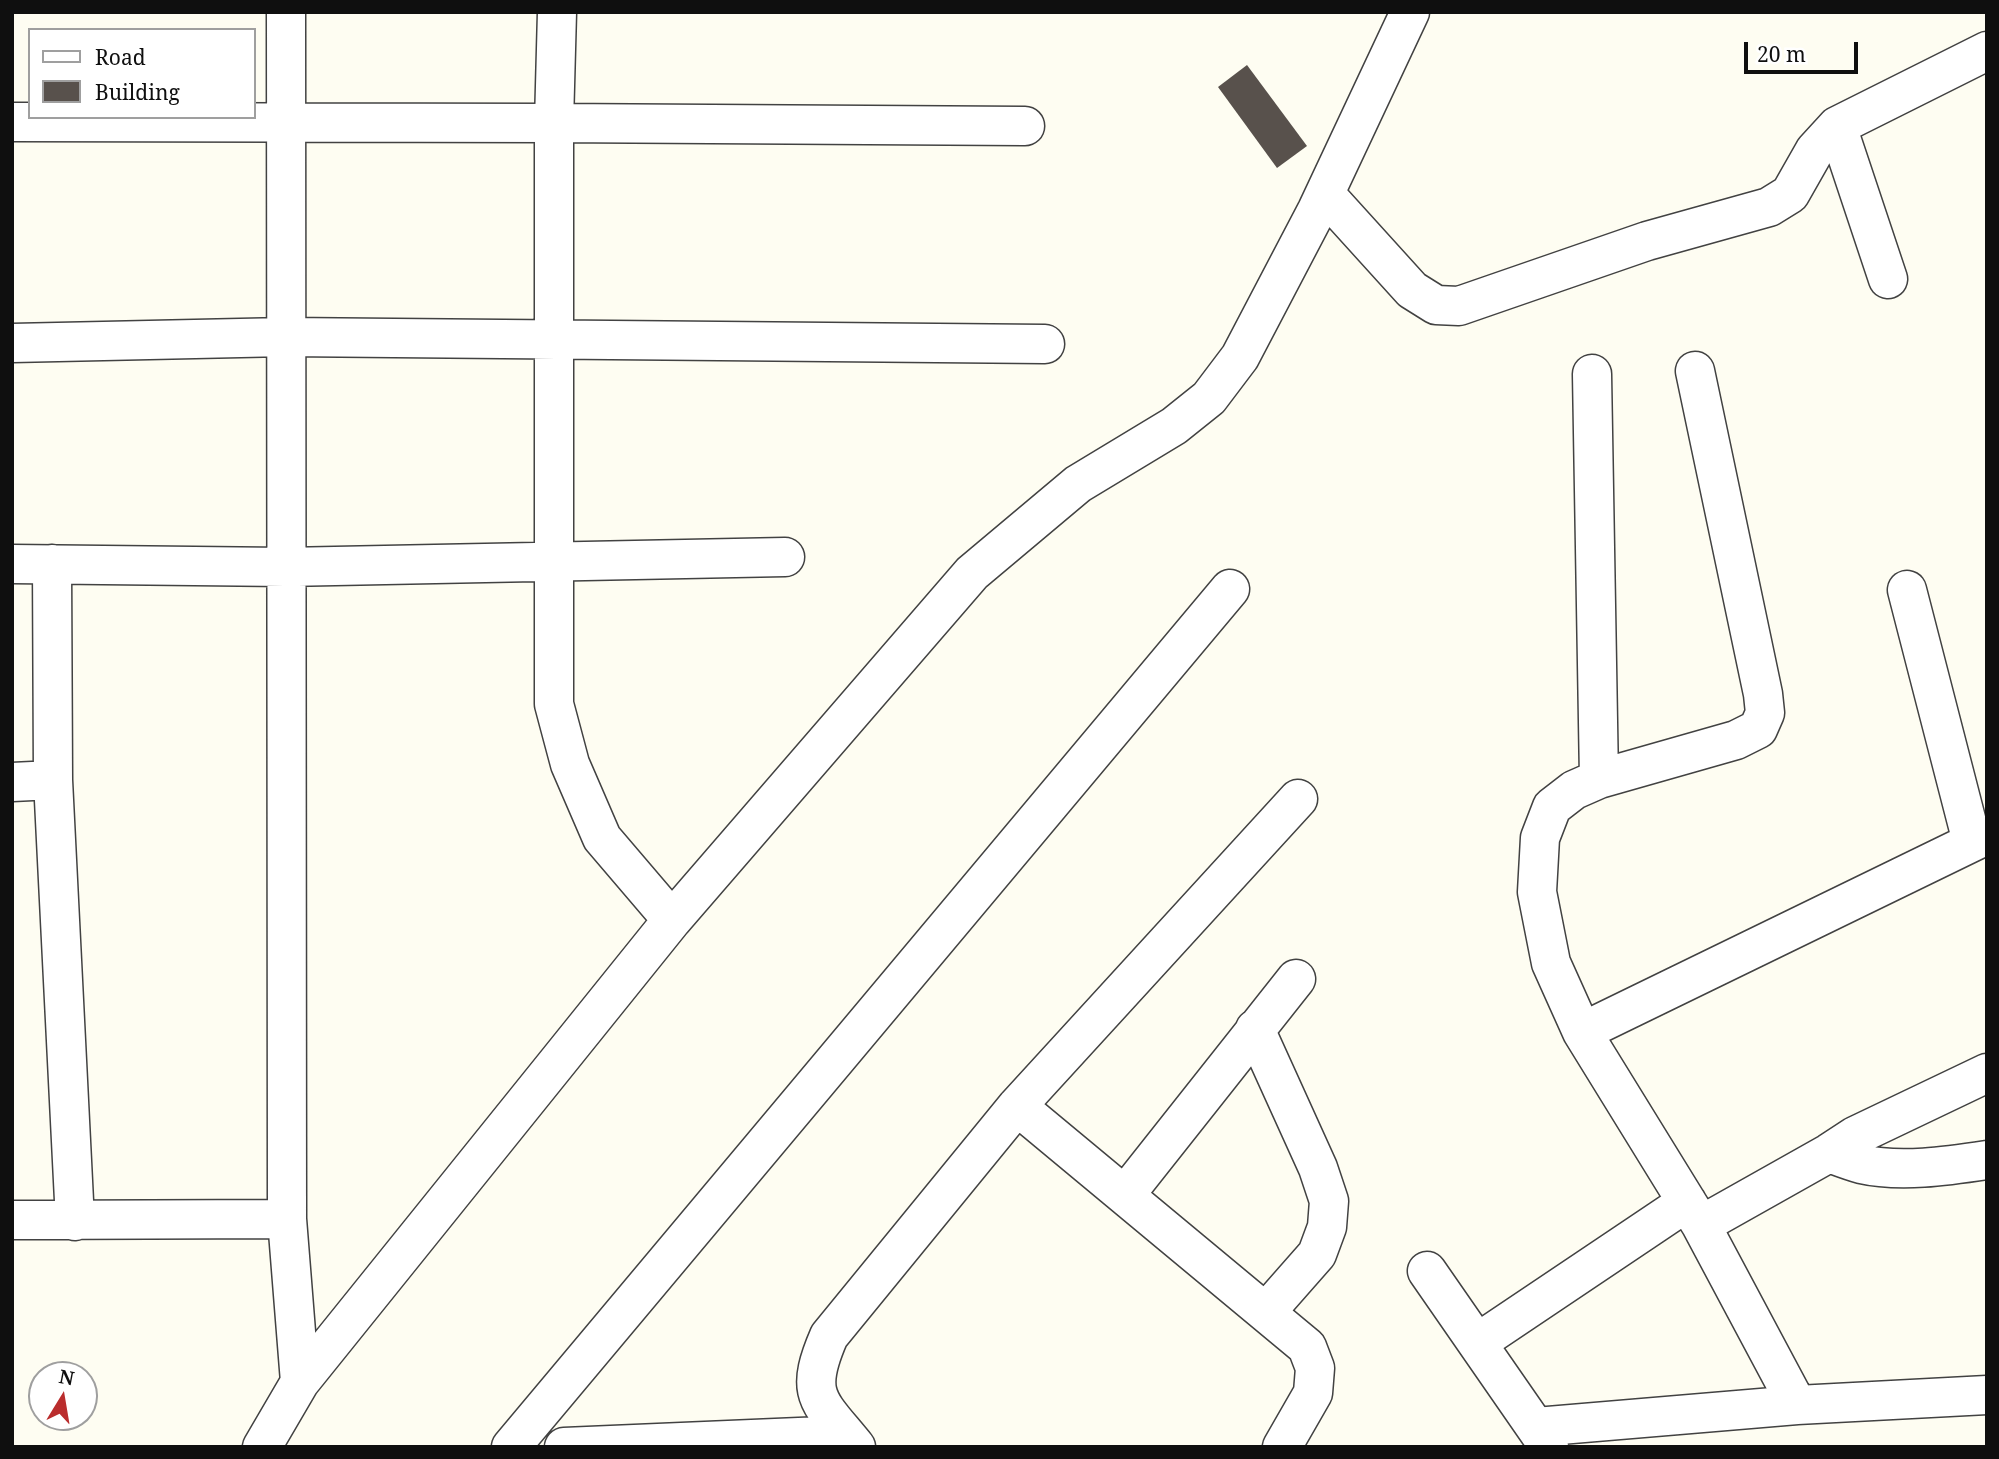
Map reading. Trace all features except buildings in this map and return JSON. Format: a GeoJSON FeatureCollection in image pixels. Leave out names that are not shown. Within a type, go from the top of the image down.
{"type":"FeatureCollection","features":[{"type":"Feature","properties":{"kind":"street"},"geometry":{"type":"LineString","coordinates":[[286,12],[287,1219],[300,1382]]}},
{"type":"Feature","properties":{"kind":"street"},"geometry":{"type":"LineString","coordinates":[[557,12],[554,122],[554,704],[570,764],[603,838],[672,920]]}},
{"type":"Feature","properties":{"kind":"street"},"geometry":{"type":"LineString","coordinates":[[262,1447],[300,1382],[672,920],[972,573],[1078,484],[1174,426],[1209,398],[1240,357],[1325,194],[1402,18]]}},
{"type":"Feature","properties":{"kind":"street"},"geometry":{"type":"LineString","coordinates":[[1325,194],[1412,290],[1436,305],[1459,306],[1647,241],[1769,207],[1790,194],[1815,150],[1837,126],[1987,51]]}},
{"type":"Feature","properties":{"kind":"street"},"geometry":{"type":"LineString","coordinates":[[12,122],[554,122],[1025,126]]}},
{"type":"Feature","properties":{"kind":"street"},"geometry":{"type":"LineString","coordinates":[[1837,126],[1888,279]]}},
{"type":"Feature","properties":{"kind":"street"},"geometry":{"type":"LineString","coordinates":[[12,342],[286,337],[1045,344]]}},
{"type":"Feature","properties":{"kind":"street"},"geometry":{"type":"LineString","coordinates":[[1695,371],[1765,713],[1758,729],[1736,740],[1599,779],[1574,790],[1552,807],[1541,838],[1537,892],[1551,963],[1582,1032],[1694,1213],[1797,1405]]}},
{"type":"Feature","properties":{"kind":"street"},"geometry":{"type":"LineString","coordinates":[[1592,374],[1599,779]]}},
{"type":"Feature","properties":{"kind":"street"},"geometry":{"type":"LineString","coordinates":[[12,564],[285,567],[785,557]]}},
{"type":"Feature","properties":{"kind":"street"},"geometry":{"type":"LineString","coordinates":[[52,564],[53,780],[75,1221]]}},
{"type":"Feature","properties":{"kind":"street"},"geometry":{"type":"LineString","coordinates":[[510,1447],[1230,589]]}},
{"type":"Feature","properties":{"kind":"street"},"geometry":{"type":"LineString","coordinates":[[1582,1032],[1980,839],[1907,590]]}},
{"type":"Feature","properties":{"kind":"street"},"geometry":{"type":"LineString","coordinates":[[12,782],[53,780]]}},
{"type":"Feature","properties":{"kind":"street"},"geometry":{"type":"LineString","coordinates":[[851,1441],[823,1408],[816,1385],[818,1362],[829,1336],[1017,1106],[1298,799]]}},
{"type":"Feature","properties":{"kind":"street"},"geometry":{"type":"LineString","coordinates":[[1125,1195],[1296,979]]}},
{"type":"Feature","properties":{"kind":"street"},"geometry":{"type":"LineString","coordinates":[[1255,1030],[1318,1168],[1329,1201],[1327,1227],[1317,1254],[1266,1312]]}},
{"type":"Feature","properties":{"kind":"street"},"geometry":{"type":"LineString","coordinates":[[1477,1343],[1694,1213],[1829,1153],[1855,1136],[1987,1073]]}},
{"type":"Feature","properties":{"kind":"street"},"geometry":{"type":"LineString","coordinates":[[1017,1106],[1307,1347],[1315,1368],[1313,1393],[1282,1447]]}},
{"type":"Feature","properties":{"kind":"street"},"geometry":{"type":"LineString","coordinates":[[1829,1153],[1862,1164],[1896,1167],[1954,1165],[1987,1160]]}},
{"type":"Feature","properties":{"kind":"street"},"geometry":{"type":"LineString","coordinates":[[12,1220],[287,1219]]}},
{"type":"Feature","properties":{"kind":"street"},"geometry":{"type":"LineString","coordinates":[[1427,1271],[1542,1437],[1797,1405],[1987,1395]]}},
{"type":"Feature","properties":{"kind":"street"},"geometry":{"type":"LineString","coordinates":[[564,1447],[851,1441]]}}]}
